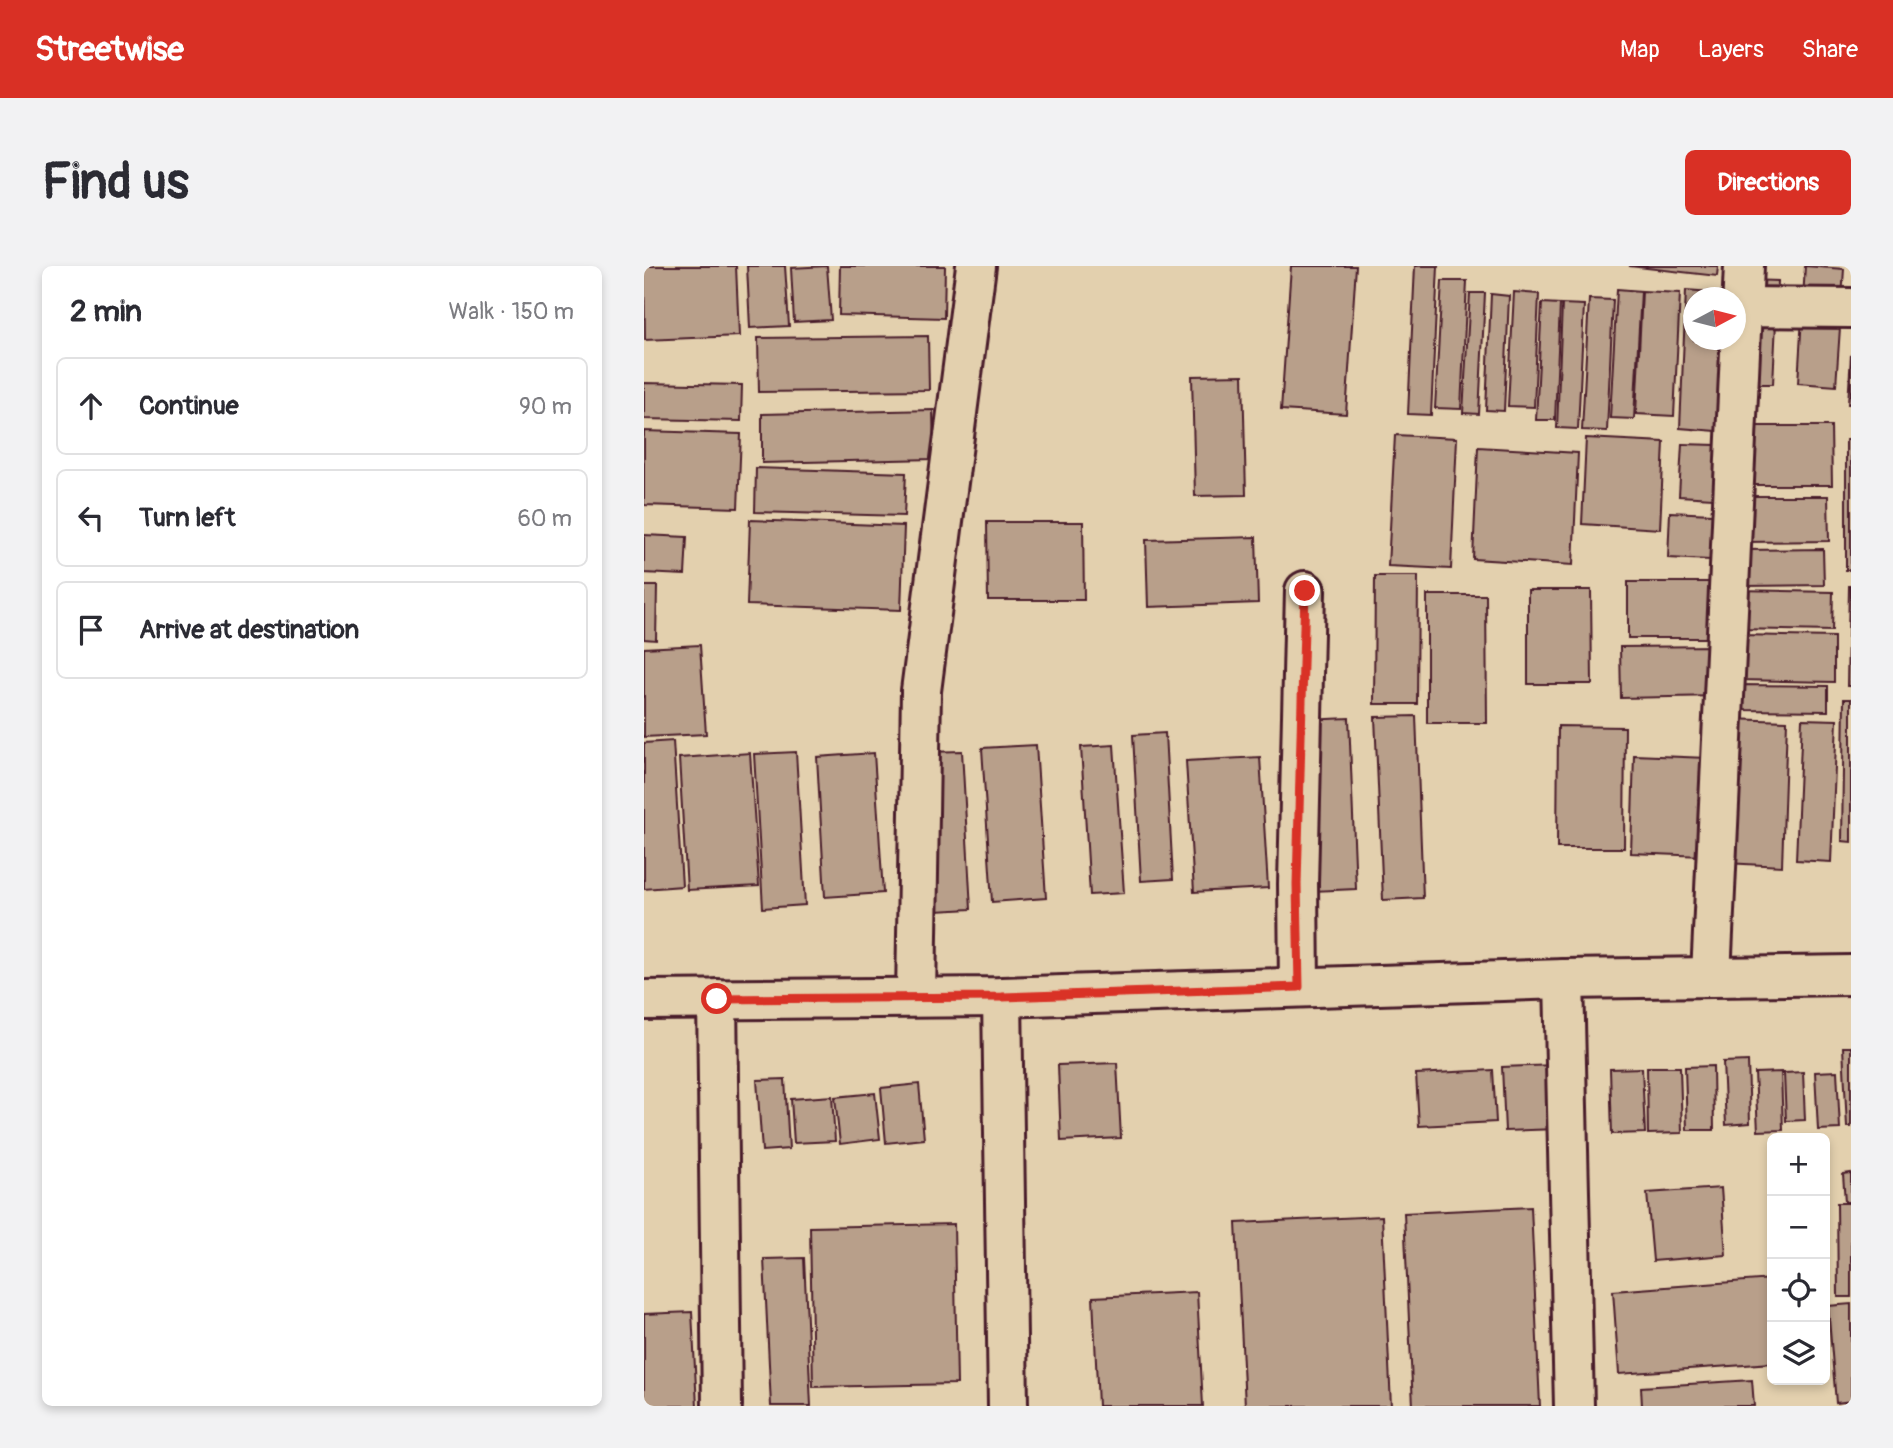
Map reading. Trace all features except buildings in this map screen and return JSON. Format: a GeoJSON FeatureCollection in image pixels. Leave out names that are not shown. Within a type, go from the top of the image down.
{"type":"FeatureCollection","features":[{"type":"Feature","properties":{"kind":"street"},"geometry":{"type":"LineString","coordinates":[[915,996],[921,691],[976,266]]}},
{"type":"Feature","properties":{"kind":"street"},"geometry":{"type":"LineString","coordinates":[[1743,287],[1744,266]]}},
{"type":"Feature","properties":{"kind":"street"},"geometry":{"type":"LineString","coordinates":[[1746,307],[1851,308]]}},
{"type":"Feature","properties":{"kind":"street"},"geometry":{"type":"LineString","coordinates":[[1711,976],[1740,350]]}},
{"type":"Feature","properties":{"kind":"street"},"geometry":{"type":"LineString","coordinates":[[1299,987],[1297,884],[1305,591]]}},
{"type":"Feature","properties":{"kind":"street"},"geometry":{"type":"LineString","coordinates":[[644,1000],[1002,997],[1564,979],[1851,975]]}},
{"type":"Feature","properties":{"kind":"street"},"geometry":{"type":"LineString","coordinates":[[1564,979],[1574,1406]]}},
{"type":"Feature","properties":{"kind":"street"},"geometry":{"type":"LineString","coordinates":[[1002,997],[1008,1406]]}},
{"type":"Feature","properties":{"kind":"street"},"geometry":{"type":"LineString","coordinates":[[717,999],[722,1406]]}},
{"type":"Feature","properties":{"kind":"route"},"geometry":{"type":"LineString","coordinates":[[717,999],[1002,997],[1299,987],[1297,884],[1305,591]]}}]}
